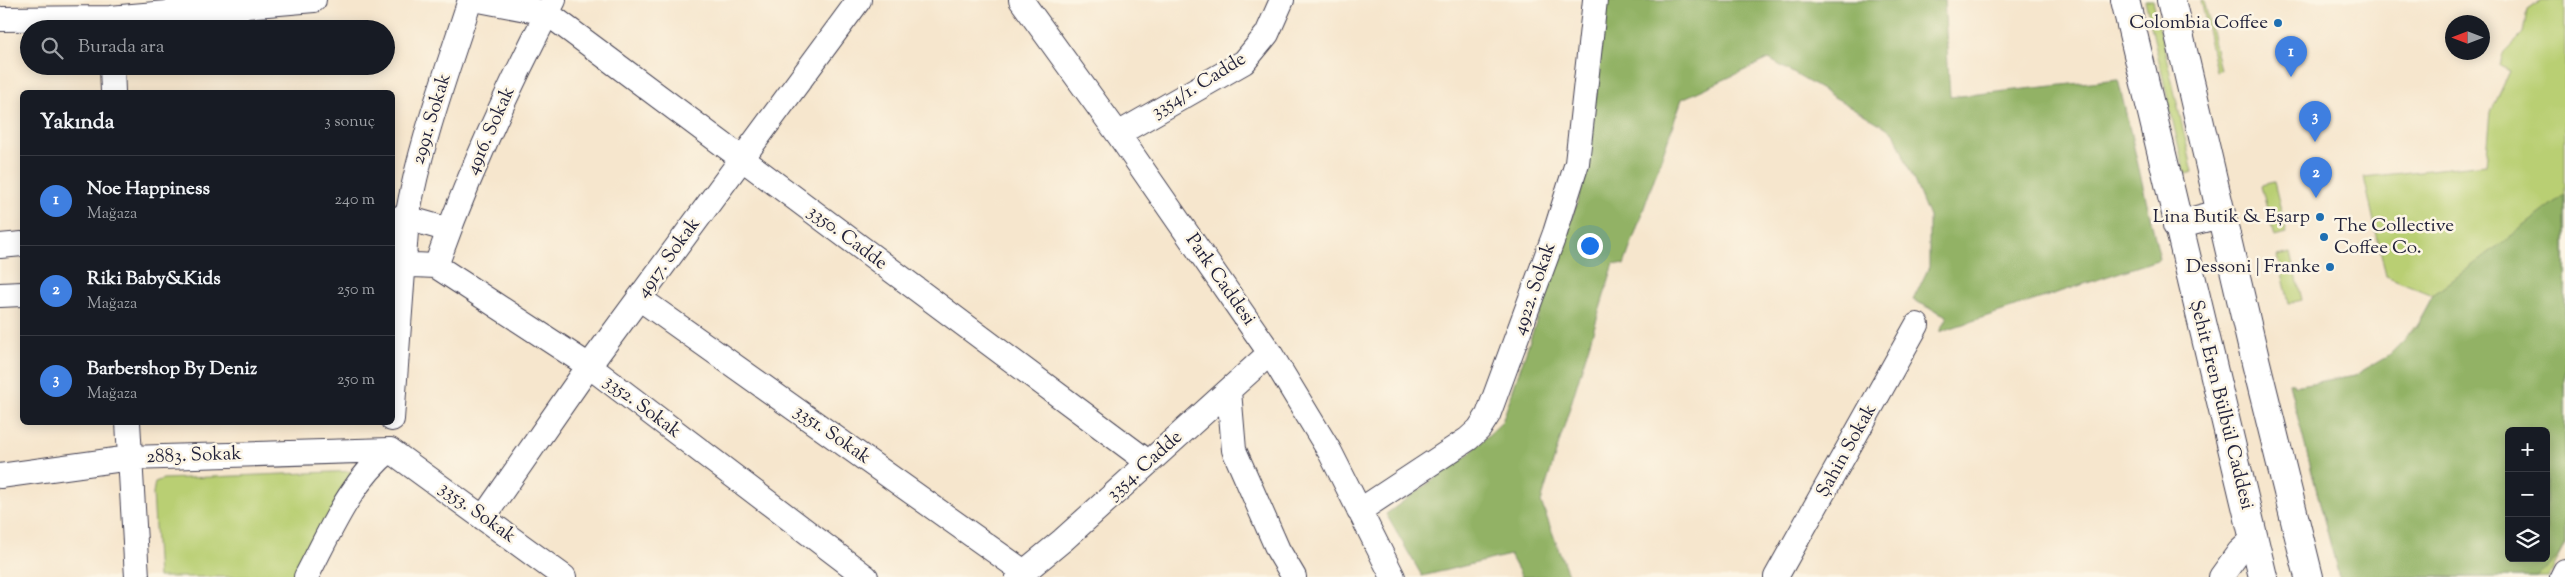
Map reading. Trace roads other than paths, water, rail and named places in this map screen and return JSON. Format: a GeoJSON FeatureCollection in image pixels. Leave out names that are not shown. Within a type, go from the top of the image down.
{"type":"FeatureCollection","features":[{"type":"Feature","properties":{"kind":"main road","name":"Şehit Eren Bülbül Caddesi"},"geometry":{"type":"LineString","coordinates":[[2125,0],[2177,225],[2263,577]]}},
{"type":"Feature","properties":{"kind":"main road"},"geometry":{"type":"LineString","coordinates":[[2171,0],[2220,214],[2309,577]]}},
{"type":"Feature","properties":{"kind":"main road"},"geometry":{"type":"LineString","coordinates":[[2177,225],[2220,214]]}},
{"type":"Feature","properties":{"kind":"street"},"geometry":{"type":"LineString","coordinates":[[0,19],[110,16],[314,0]]}},
{"type":"Feature","properties":{"kind":"street","name":"2991. Sokak"},"geometry":{"type":"LineString","coordinates":[[395,342],[400,218],[470,0]]}},
{"type":"Feature","properties":{"kind":"street"},"geometry":{"type":"LineString","coordinates":[[478,0],[550,6]]}},
{"type":"Feature","properties":{"kind":"street","name":"4917. Sokak"},"geometry":{"type":"LineString","coordinates":[[483,518],[589,366],[859,0]]}},
{"type":"Feature","properties":{"kind":"street","name":"Park Caddesi"},"geometry":{"type":"LineString","coordinates":[[1021,0],[1118,134],[1270,353],[1330,452],[1393,577]]}},
{"type":"Feature","properties":{"kind":"street","name":"3354/1. Cadde"},"geometry":{"type":"LineString","coordinates":[[1118,134],[1244,62],[1267,34],[1282,0]]}},
{"type":"Feature","properties":{"kind":"street","name":"4922. Sokak"},"geometry":{"type":"LineString","coordinates":[[1360,511],[1468,439],[1479,429],[1488,415],[1554,233],[1576,163],[1595,0]]}},
{"type":"Feature","properties":{"kind":"street","name":"3350. Cadde"},"geometry":{"type":"LineString","coordinates":[[550,6],[742,159],[1148,462]]}},
{"type":"Feature","properties":{"kind":"street","name":"4916. Sokak"},"geometry":{"type":"LineString","coordinates":[[436,266],[502,103],[550,6]]}},
{"type":"Feature","properties":{"kind":"street"},"geometry":{"type":"LineString","coordinates":[[112,75],[112,90]]}},
{"type":"Feature","properties":{"kind":"street"},"geometry":{"type":"LineString","coordinates":[[400,218],[449,230]]}},
{"type":"Feature","properties":{"kind":"street"},"geometry":{"type":"LineString","coordinates":[[0,246],[20,244]]}},
{"type":"Feature","properties":{"kind":"street","name":"3352. Sokak"},"geometry":{"type":"LineString","coordinates":[[398,264],[436,266],[589,366],[866,577]]}},
{"type":"Feature","properties":{"kind":"street"},"geometry":{"type":"LineString","coordinates":[[0,295],[20,294]]}},
{"type":"Feature","properties":{"kind":"street","name":"3351. Sokak"},"geometry":{"type":"LineString","coordinates":[[640,298],[1021,574]]}},
{"type":"Feature","properties":{"kind":"street","name":"Şahin Sokak"},"geometry":{"type":"LineString","coordinates":[[1776,577],[1917,325]]}},
{"type":"Feature","properties":{"kind":"street","name":"3354. Cadde"},"geometry":{"type":"LineString","coordinates":[[1021,574],[1063,540],[1270,353]]}},
{"type":"Feature","properties":{"kind":"street"},"geometry":{"type":"LineString","coordinates":[[1229,391],[1234,450],[1278,550],[1294,577]]}},
{"type":"Feature","properties":{"kind":"street"},"geometry":{"type":"LineString","coordinates":[[128,425],[137,577]]}},
{"type":"Feature","properties":{"kind":"street","name":"2991. Sokak"},"geometry":{"type":"LineString","coordinates":[[390,450],[392,425]]}},
{"type":"Feature","properties":{"kind":"street"},"geometry":{"type":"LineString","coordinates":[[306,577],[352,491],[366,472],[390,450]]}},
{"type":"Feature","properties":{"kind":"street","name":"3353. Sokak"},"geometry":{"type":"LineString","coordinates":[[390,450],[564,577]]}},
{"type":"Feature","properties":{"kind":"street","name":"2883. Sokak"},"geometry":{"type":"LineString","coordinates":[[0,476],[130,458],[390,450]]}},
{"type":"Feature","properties":{"kind":"street"},"geometry":{"type":"LineString","coordinates":[[2221,577],[2239,552],[2253,540]]}},
{"type":"Feature","properties":{"kind":"street"},"geometry":{"type":"LineString","coordinates":[[2562,577],[2565,572]]}},
{"type":"Feature","properties":{"kind":"place","name":"Colombia Coffee"},"geometry":{"type":"Point","coordinates":[2278,23]}},
{"type":"Feature","properties":{"kind":"place","name":"Noe Happiness"},"geometry":{"type":"Point","coordinates":[2291,77]}},
{"type":"Feature","properties":{"kind":"place","name":"Barbershop By Deniz"},"geometry":{"type":"Point","coordinates":[2315,142]}},
{"type":"Feature","properties":{"kind":"place","name":"Riki Baby&Kids"},"geometry":{"type":"Point","coordinates":[2316,198]}},
{"type":"Feature","properties":{"kind":"place","name":"Lina Butik & Eşarp"},"geometry":{"type":"Point","coordinates":[2320,217]}},
{"type":"Feature","properties":{"kind":"place","name":"The Collective Coffee Co."},"geometry":{"type":"Point","coordinates":[2324,237]}},
{"type":"Feature","properties":{"kind":"place","name":"Dessoni | Franke"},"geometry":{"type":"Point","coordinates":[2330,267]}}]}
